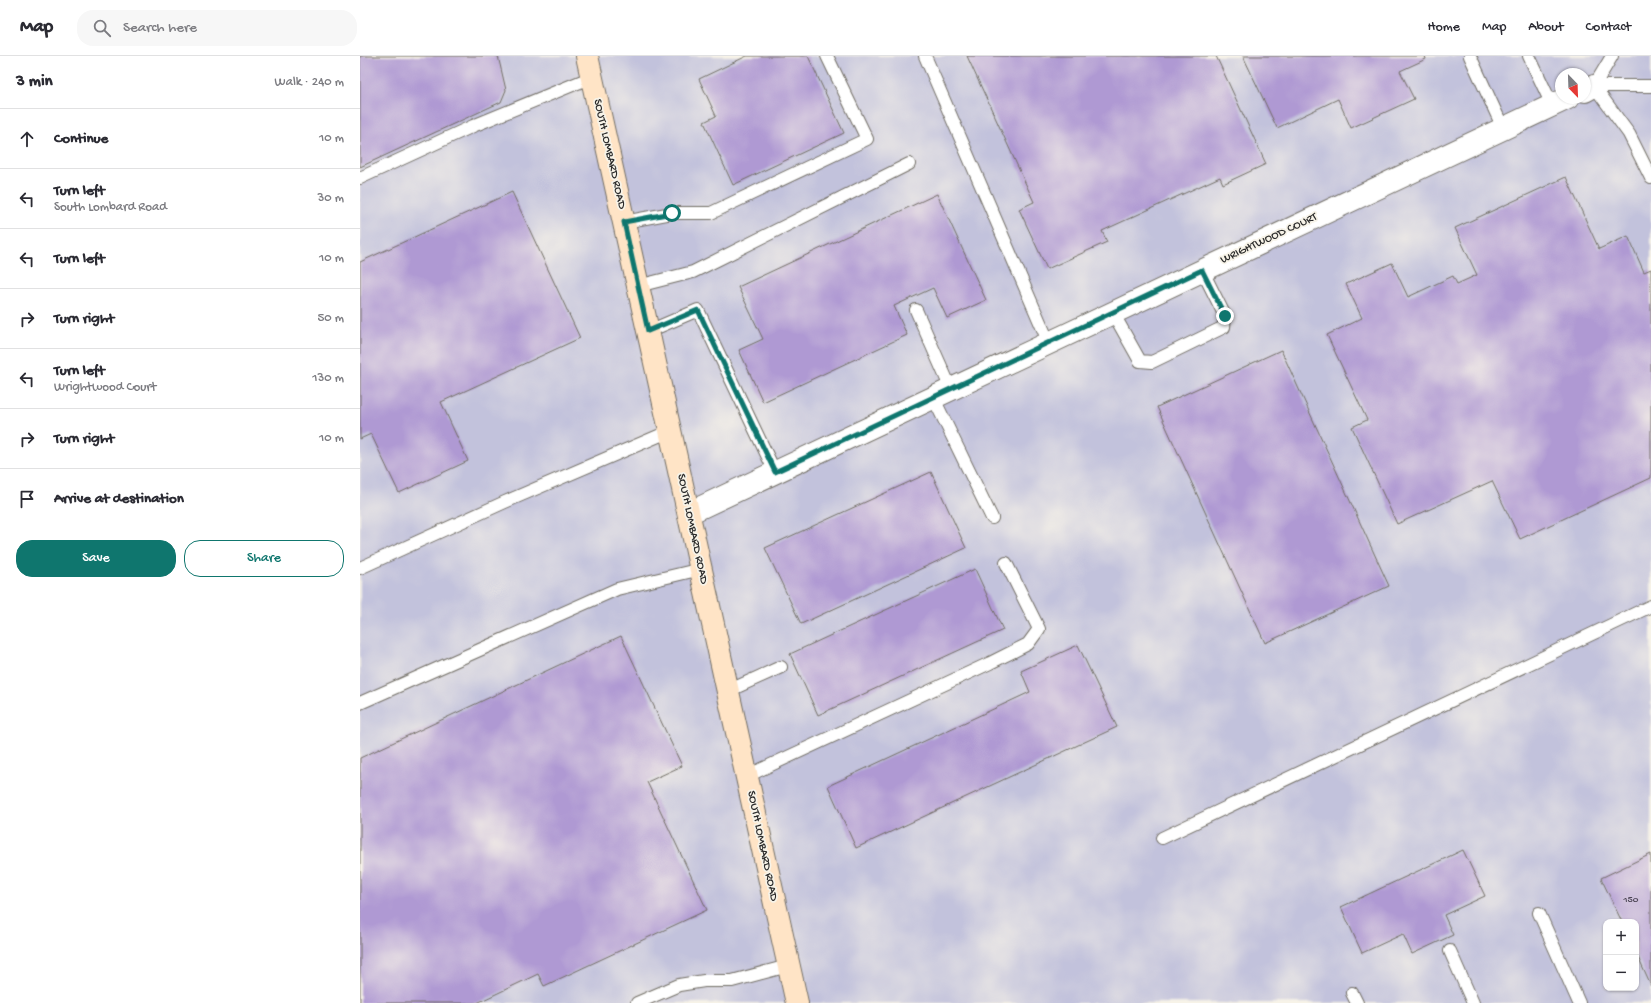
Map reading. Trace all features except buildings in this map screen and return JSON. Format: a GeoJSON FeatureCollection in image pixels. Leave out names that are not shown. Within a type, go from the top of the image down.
{"type":"FeatureCollection","features":[{"type":"Feature","properties":{"kind":"street","name":"SOUTH LOMBARD ROAD"},"geometry":{"type":"LineString","coordinates":[[587,56],[797,1003]]}},
{"type":"Feature","properties":{"kind":"street","name":"WRIGHTWOOD COURT"},"geometry":{"type":"LineString","coordinates":[[689,513],[1555,103]]}},
{"type":"Feature","properties":{"kind":"lane"},"geometry":{"type":"LineString","coordinates":[[624,222],[672,213],[711,213],[867,139],[827,56]]}},
{"type":"Feature","properties":{"kind":"lane"},"geometry":{"type":"LineString","coordinates":[[925,56],[1049,343]]}},
{"type":"Feature","properties":{"kind":"lane"},"geometry":{"type":"LineString","coordinates":[[1470,56],[1503,128]]}},
{"type":"Feature","properties":{"kind":"lane"},"geometry":{"type":"LineString","coordinates":[[1529,56],[1555,94]]}},
{"type":"Feature","properties":{"kind":"lane"},"geometry":{"type":"LineString","coordinates":[[1591,88],[1612,56]]}},
{"type":"Feature","properties":{"kind":"lane"},"geometry":{"type":"LineString","coordinates":[[360,178],[473,126],[592,77]]}},
{"type":"Feature","properties":{"kind":"lane"},"geometry":{"type":"LineString","coordinates":[[1591,89],[1651,86]]}},
{"type":"Feature","properties":{"kind":"lane"},"geometry":{"type":"LineString","coordinates":[[1591,90],[1629,134],[1651,178]]}},
{"type":"Feature","properties":{"kind":"lane"},"geometry":{"type":"LineString","coordinates":[[638,286],[693,272],[909,164]]}},
{"type":"Feature","properties":{"kind":"lane"},"geometry":{"type":"LineString","coordinates":[[1112,313],[1140,361],[1152,362],[1224,327],[1225,316],[1202,270]]}},
{"type":"Feature","properties":{"kind":"lane"},"geometry":{"type":"LineString","coordinates":[[648,331],[698,310],[775,472]]}},
{"type":"Feature","properties":{"kind":"lane"},"geometry":{"type":"LineString","coordinates":[[916,310],[942,393],[992,518]]}},
{"type":"Feature","properties":{"kind":"lane"},"geometry":{"type":"LineString","coordinates":[[360,568],[505,502],[670,430]]}},
{"type":"Feature","properties":{"kind":"lane"},"geometry":{"type":"LineString","coordinates":[[747,776],[1028,644],[1039,629],[1006,564]]}},
{"type":"Feature","properties":{"kind":"lane"},"geometry":{"type":"LineString","coordinates":[[360,702],[617,589],[701,569]]}},
{"type":"Feature","properties":{"kind":"lane"},"geometry":{"type":"LineString","coordinates":[[1162,838],[1651,606]]}},
{"type":"Feature","properties":{"kind":"lane"},"geometry":{"type":"LineString","coordinates":[[728,691],[781,667]]}},
{"type":"Feature","properties":{"kind":"lane"},"geometry":{"type":"LineString","coordinates":[[1539,913],[1579,1003]]}},
{"type":"Feature","properties":{"kind":"lane"},"geometry":{"type":"LineString","coordinates":[[1450,951],[1473,1003]]}},
{"type":"Feature","properties":{"kind":"lane"},"geometry":{"type":"LineString","coordinates":[[637,1003],[678,985],[704,981],[732,981],[788,966]]}},
{"type":"Feature","properties":{"kind":"shaded area"},"geometry":{"type":"Polygon","coordinates":[[[360,56],[1651,56],[1651,1003],[360,1003],[360,56]]]}},
{"type":"Feature","properties":{"kind":"route"},"geometry":{"type":"LineString","coordinates":[[672,213],[624,222],[648,331],[698,310],[775,472],[1202,270],[1225,316]]}}]}
